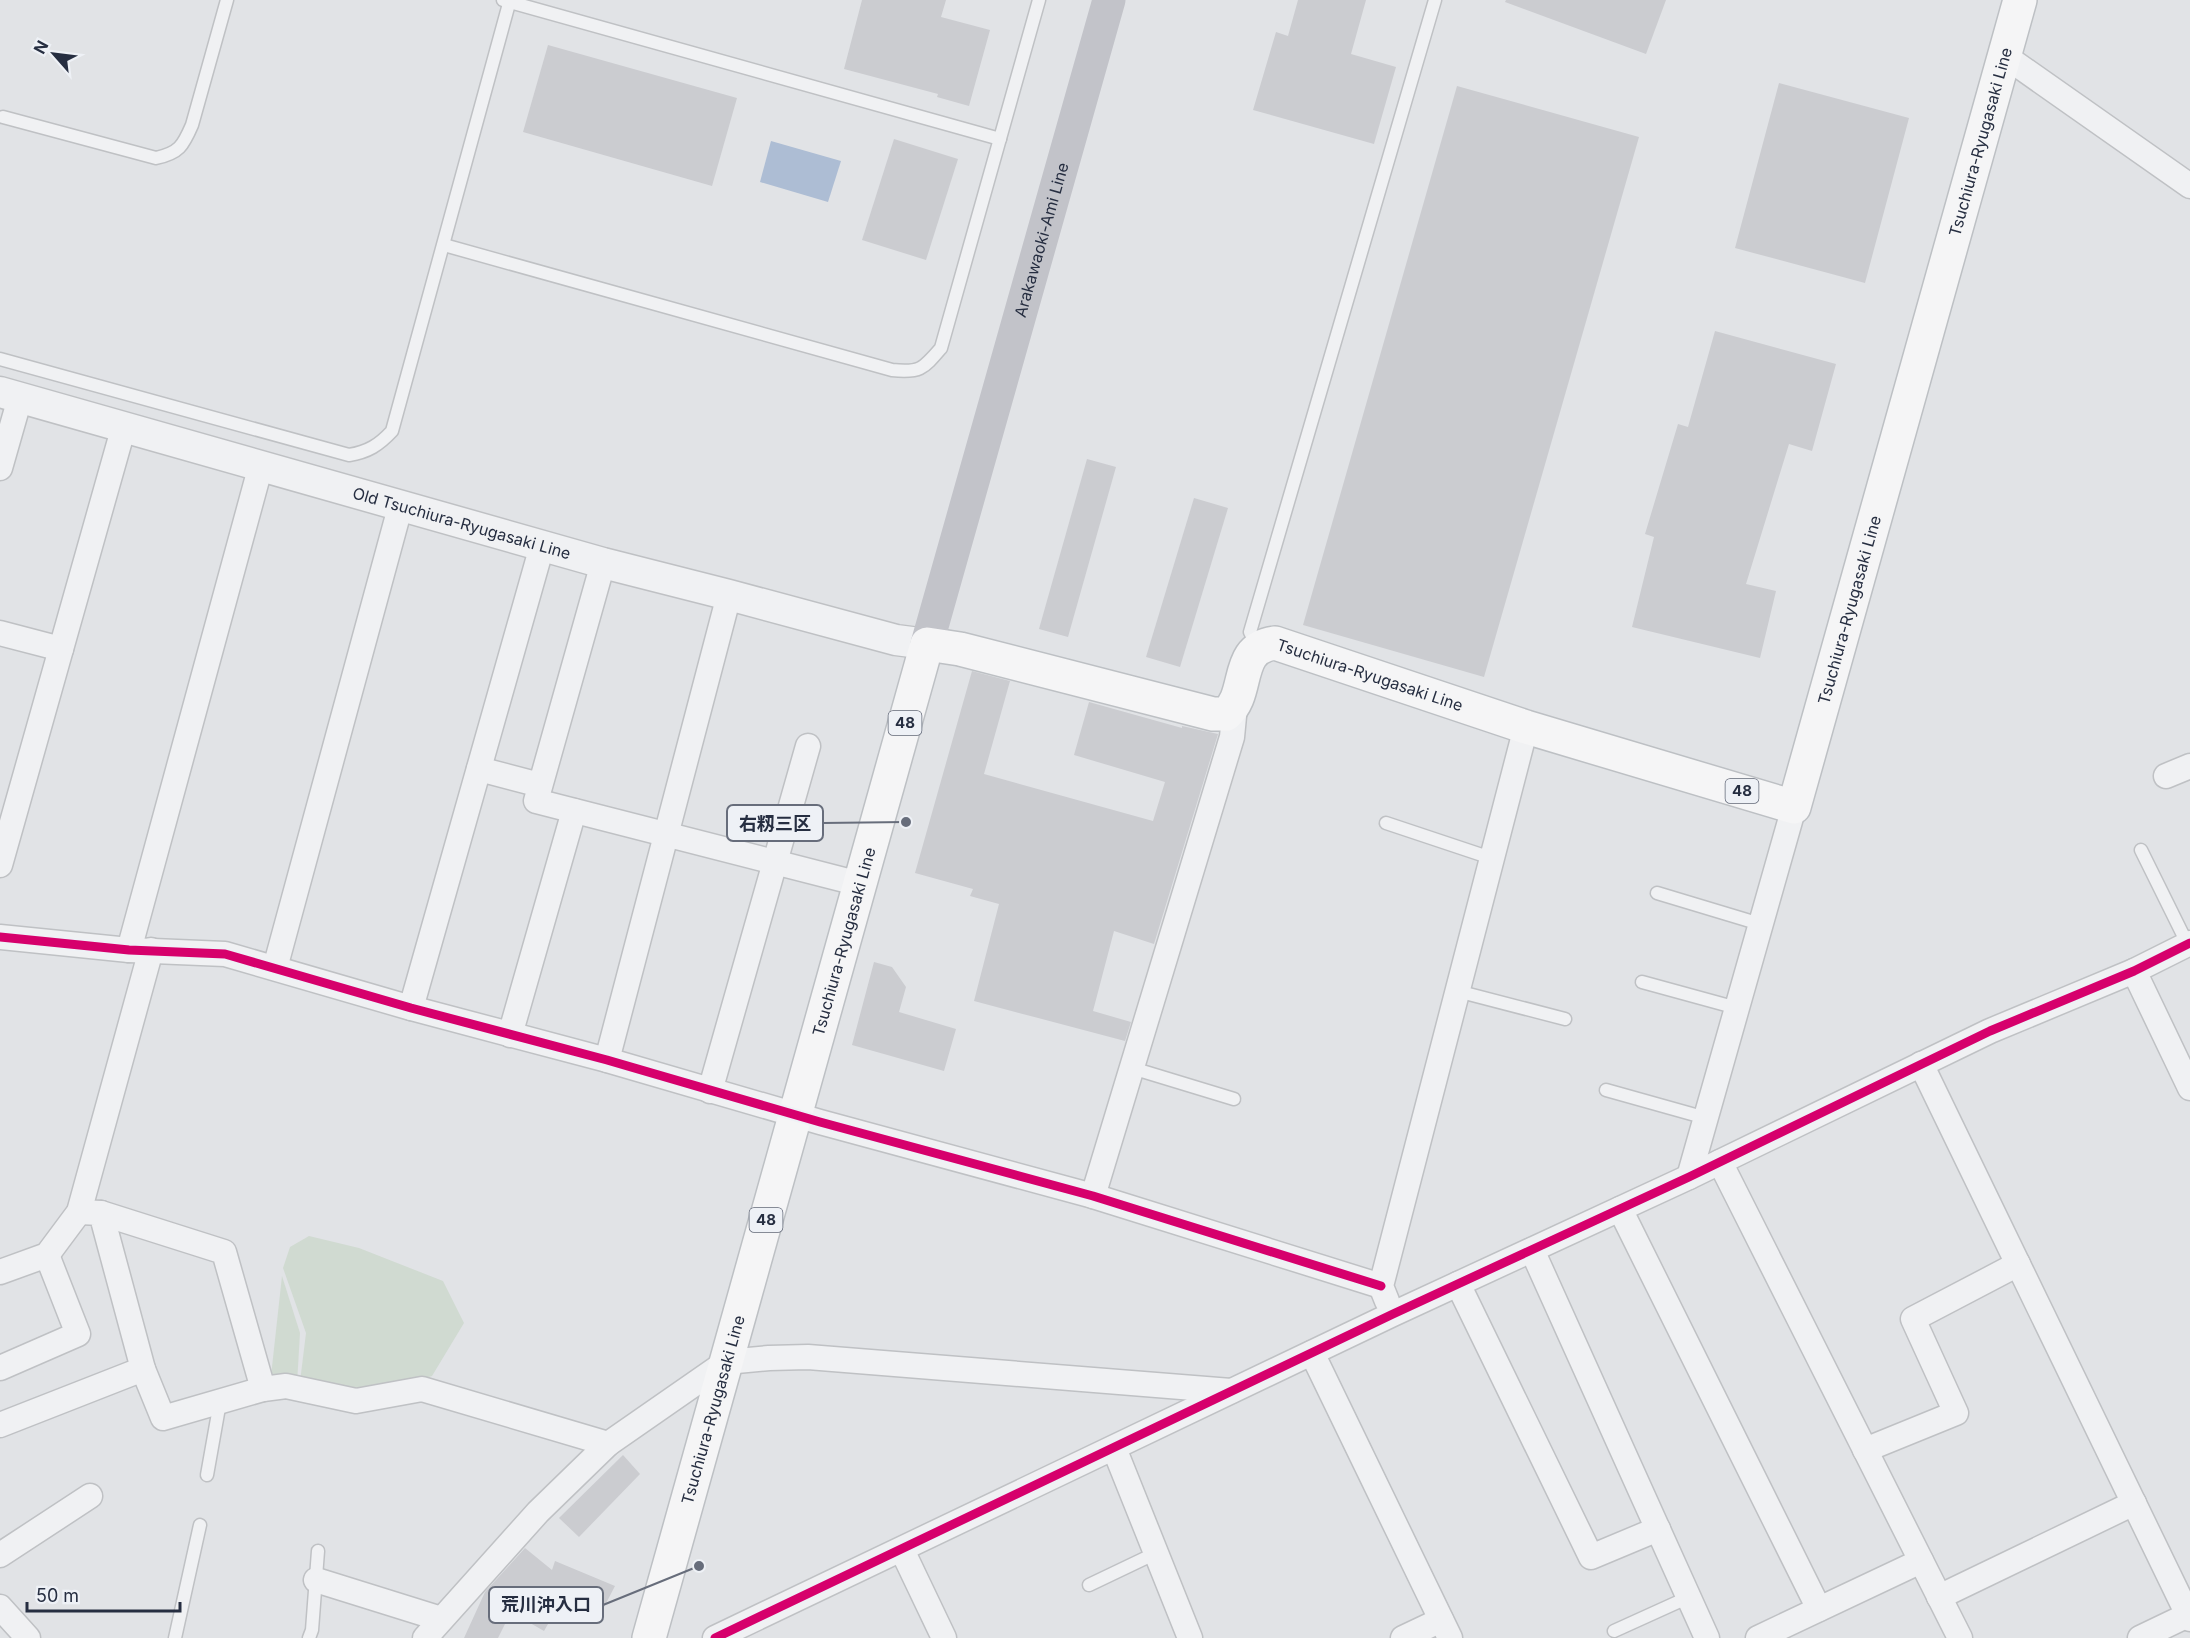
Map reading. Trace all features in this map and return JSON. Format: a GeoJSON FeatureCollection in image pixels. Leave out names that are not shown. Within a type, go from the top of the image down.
{"type":"FeatureCollection","features":[{"type":"Feature","properties":{"kind":"main road","name":"Arakawaoki-Ami Line"},"geometry":{"type":"LineString","coordinates":[[927,644],[1109,0]]}},
{"type":"Feature","properties":{"kind":"main road","name":"Tsuchiura-Ryugasaki Line"},"geometry":{"type":"LineString","coordinates":[[1235,706],[1247,661],[1258,648],[1275,643],[1526,727],[1794,807],[2020,0]]}},
{"type":"Feature","properties":{"kind":"main road"},"geometry":{"type":"LineString","coordinates":[[927,644],[960,649],[1213,714],[1226,714],[1235,706]]}},
{"type":"Feature","properties":{"kind":"main road","name":"Tsuchiura-Ryugasaki Line"},"geometry":{"type":"LineString","coordinates":[[649,1638],[927,644]]}},
{"type":"Feature","properties":{"kind":"street"},"geometry":{"type":"LineString","coordinates":[[2005,56],[2190,186]]}},
{"type":"Feature","properties":{"kind":"street","name":"Old Tsuchiura-Ryugasaki Line"},"geometry":{"type":"LineString","coordinates":[[10,395],[603,563],[896,640],[927,644]]}},
{"type":"Feature","properties":{"kind":"street"},"geometry":{"type":"LineString","coordinates":[[0,468],[10,395]]}},
{"type":"Feature","properties":{"kind":"street"},"geometry":{"type":"LineString","coordinates":[[0,865],[124,426]]}},
{"type":"Feature","properties":{"kind":"street"},"geometry":{"type":"LineString","coordinates":[[261,465],[140,950],[90,1213],[143,1369],[163,1418],[263,1389],[286,1386],[356,1401],[422,1389],[608,1444]]}},
{"type":"Feature","properties":{"kind":"street"},"geometry":{"type":"LineString","coordinates":[[275,968],[401,504]]}},
{"type":"Feature","properties":{"kind":"street"},"geometry":{"type":"LineString","coordinates":[[411,1008],[542,546]]}},
{"type":"Feature","properties":{"kind":"street"},"geometry":{"type":"LineString","coordinates":[[603,563],[536,801],[860,884]]}},
{"type":"Feature","properties":{"kind":"street"},"geometry":{"type":"LineString","coordinates":[[607,1060],[729,595]]}},
{"type":"Feature","properties":{"kind":"street"},"geometry":{"type":"LineString","coordinates":[[0,633],[61,649]]}},
{"type":"Feature","properties":{"kind":"street"},"geometry":{"type":"LineString","coordinates":[[1093,1196],[1232,737],[1235,706]]}},
{"type":"Feature","properties":{"kind":"street"},"geometry":{"type":"LineString","coordinates":[[1393,1314],[1381,1286],[1526,727]]}},
{"type":"Feature","properties":{"kind":"street"},"geometry":{"type":"LineString","coordinates":[[710,1091],[808,746]]}},
{"type":"Feature","properties":{"kind":"street"},"geometry":{"type":"LineString","coordinates":[[2166,776],[2190,766]]}},
{"type":"Feature","properties":{"kind":"street"},"geometry":{"type":"LineString","coordinates":[[479,769],[540,785]]}},
{"type":"Feature","properties":{"kind":"street"},"geometry":{"type":"LineString","coordinates":[[1689,1177],[1794,807]]}},
{"type":"Feature","properties":{"kind":"street"},"geometry":{"type":"LineString","coordinates":[[510,1035],[574,811]]}},
{"type":"Feature","properties":{"kind":"street"},"geometry":{"type":"LineString","coordinates":[[0,937],[140,950],[225,954],[411,1008],[607,1060],[710,1091],[1093,1196],[1381,1286]]}},
{"type":"Feature","properties":{"kind":"street"},"geometry":{"type":"LineString","coordinates":[[715,1638],[1393,1314],[1689,1177],[1990,1031],[2189,944]]}},
{"type":"Feature","properties":{"kind":"street"},"geometry":{"type":"LineString","coordinates":[[2134,970],[2190,1088]]}},
{"type":"Feature","properties":{"kind":"street"},"geometry":{"type":"LineString","coordinates":[[1921,1064],[2189,1617],[2140,1638]]}},
{"type":"Feature","properties":{"kind":"street"},"geometry":{"type":"LineString","coordinates":[[1720,1162],[1960,1638]]}},
{"type":"Feature","properties":{"kind":"street"},"geometry":{"type":"LineString","coordinates":[[1620,1209],[1819,1609]]}},
{"type":"Feature","properties":{"kind":"street"},"geometry":{"type":"LineString","coordinates":[[0,1272],[47,1255],[90,1213]]}},
{"type":"Feature","properties":{"kind":"street"},"geometry":{"type":"LineString","coordinates":[[90,1213],[224,1252],[263,1389]]}},
{"type":"Feature","properties":{"kind":"street"},"geometry":{"type":"LineString","coordinates":[[1532,1250],[1707,1638]]}},
{"type":"Feature","properties":{"kind":"street"},"geometry":{"type":"LineString","coordinates":[[0,1368],[78,1334],[47,1255]]}},
{"type":"Feature","properties":{"kind":"street"},"geometry":{"type":"LineString","coordinates":[[1865,1450],[1956,1413],[1913,1319],[2018,1264]]}},
{"type":"Feature","properties":{"kind":"street"},"geometry":{"type":"LineString","coordinates":[[1458,1284],[1591,1557],[1658,1529]]}},
{"type":"Feature","properties":{"kind":"street"},"geometry":{"type":"LineString","coordinates":[[1312,1353],[1445,1629],[1403,1638]]}},
{"type":"Feature","properties":{"kind":"street"},"geometry":{"type":"LineString","coordinates":[[424,1638],[538,1512],[608,1444],[726,1362],[808,1357],[1233,1391]]}},
{"type":"Feature","properties":{"kind":"street"},"geometry":{"type":"LineString","coordinates":[[3,1417],[143,1369]]}},
{"type":"Feature","properties":{"kind":"street"},"geometry":{"type":"LineString","coordinates":[[1114,1449],[1190,1638]]}},
{"type":"Feature","properties":{"kind":"street"},"geometry":{"type":"LineString","coordinates":[[0,1555],[90,1496]]}},
{"type":"Feature","properties":{"kind":"street"},"geometry":{"type":"LineString","coordinates":[[1939,1597],[2134,1503]]}},
{"type":"Feature","properties":{"kind":"street"},"geometry":{"type":"LineString","coordinates":[[902,1550],[944,1638]]}},
{"type":"Feature","properties":{"kind":"street"},"geometry":{"type":"LineString","coordinates":[[1758,1638],[1921,1561]]}},
{"type":"Feature","properties":{"kind":"street"},"geometry":{"type":"LineString","coordinates":[[316,1580],[441,1619]]}},
{"type":"Feature","properties":{"kind":"street"},"geometry":{"type":"LineString","coordinates":[[0,1607],[28,1638]]}},
{"type":"Feature","properties":{"kind":"lane"},"geometry":{"type":"LineString","coordinates":[[3,117],[156,158],[173,154],[186,139],[192,124],[227,0]]}},
{"type":"Feature","properties":{"kind":"lane"},"geometry":{"type":"LineString","coordinates":[[444,245],[892,370],[912,372],[928,363],[941,348],[1039,0]]}},
{"type":"Feature","properties":{"kind":"lane"},"geometry":{"type":"LineString","coordinates":[[1258,648],[1250,633],[1435,0]]}},
{"type":"Feature","properties":{"kind":"lane"},"geometry":{"type":"LineString","coordinates":[[0,359],[349,455],[365,452],[380,444],[392,431],[444,245],[507,1],[1000,139]]}},
{"type":"Feature","properties":{"kind":"lane"},"geometry":{"type":"LineString","coordinates":[[1386,823],[1491,858]]}},
{"type":"Feature","properties":{"kind":"lane"},"geometry":{"type":"LineString","coordinates":[[2141,850],[2189,944]]}},
{"type":"Feature","properties":{"kind":"lane"},"geometry":{"type":"LineString","coordinates":[[1657,893],[1760,924]]}},
{"type":"Feature","properties":{"kind":"lane"},"geometry":{"type":"LineString","coordinates":[[1641,982],[1737,1008]]}},
{"type":"Feature","properties":{"kind":"lane"},"geometry":{"type":"LineString","coordinates":[[1457,991],[1564,1019]]}},
{"type":"Feature","properties":{"kind":"lane"},"geometry":{"type":"LineString","coordinates":[[1132,1068],[1234,1099]]}},
{"type":"Feature","properties":{"kind":"lane"},"geometry":{"type":"LineString","coordinates":[[1606,1090],[1706,1118]]}},
{"type":"Feature","properties":{"kind":"lane"},"geometry":{"type":"LineString","coordinates":[[207,1474],[220,1402]]}},
{"type":"Feature","properties":{"kind":"lane"},"geometry":{"type":"LineString","coordinates":[[175,1638],[200,1525]]}},
{"type":"Feature","properties":{"kind":"lane"},"geometry":{"type":"LineString","coordinates":[[309,1638],[312,1630],[318,1551]]}},
{"type":"Feature","properties":{"kind":"lane"},"geometry":{"type":"LineString","coordinates":[[1089,1585],[1156,1553]]}},
{"type":"Feature","properties":{"kind":"lane"},"geometry":{"type":"LineString","coordinates":[[1614,1631],[1689,1597]]}},
{"type":"Feature","properties":{"kind":"shaded area"},"geometry":{"type":"Polygon","coordinates":[[[309,1236],[359,1248],[443,1281],[464,1323],[432,1376],[356,1401],[299,1390],[306,1333],[283,1268],[290,1247],[309,1236]]]}},
{"type":"Feature","properties":{"kind":"shaded area"},"geometry":{"type":"Polygon","coordinates":[[[282,1276],[300,1333],[297,1384],[270,1385],[282,1276]]]}},
{"type":"Feature","properties":{"kind":"water"},"geometry":{"type":"Polygon","coordinates":[[[771,141],[841,161],[828,202],[760,182],[771,141]]]}},
{"type":"Feature","properties":{"kind":"building"},"geometry":{"type":"Polygon","coordinates":[[[862,0],[946,0],[941,17],[990,30],[969,106],[937,97],[938,94],[844,69],[862,0]]]}},
{"type":"Feature","properties":{"kind":"building"},"geometry":{"type":"Polygon","coordinates":[[[1298,0],[1366,0],[1351,54],[1396,67],[1374,144],[1253,110],[1276,32],[1288,36],[1298,0]]]}},
{"type":"Feature","properties":{"kind":"building"},"geometry":{"type":"Polygon","coordinates":[[[1506,0],[1666,0],[1646,54],[1505,2],[1506,0]]]}},
{"type":"Feature","properties":{"kind":"building"},"geometry":{"type":"Polygon","coordinates":[[[548,45],[737,98],[712,186],[523,132],[548,45]]]}},
{"type":"Feature","properties":{"kind":"building"},"geometry":{"type":"Polygon","coordinates":[[[1779,83],[1909,118],[1865,283],[1735,248],[1779,83]]]}},
{"type":"Feature","properties":{"kind":"building"},"geometry":{"type":"Polygon","coordinates":[[[1457,86],[1639,137],[1484,677],[1303,625],[1457,86]]]}},
{"type":"Feature","properties":{"kind":"building"},"geometry":{"type":"Polygon","coordinates":[[[894,139],[958,159],[926,260],[862,240],[894,139]]]}},
{"type":"Feature","properties":{"kind":"building"},"geometry":{"type":"Polygon","coordinates":[[[1715,331],[1836,364],[1812,451],[1789,444],[1746,584],[1776,591],[1760,658],[1632,627],[1654,537],[1645,534],[1678,424],[1688,427],[1715,331]]]}},
{"type":"Feature","properties":{"kind":"building"},"geometry":{"type":"Polygon","coordinates":[[[1087,459],[1116,467],[1068,637],[1039,629],[1087,459]]]}},
{"type":"Feature","properties":{"kind":"building"},"geometry":{"type":"Polygon","coordinates":[[[1194,498],[1228,508],[1180,667],[1146,657],[1194,498]]]}},
{"type":"Feature","properties":{"kind":"building"},"geometry":{"type":"Polygon","coordinates":[[[972,671],[1010,681],[984,774],[1153,821],[1165,782],[1074,755],[1089,702],[1182,728],[1182,726],[1218,734],[1154,944],[1114,931],[1093,1011],[1131,1022],[1125,1041],[974,1001],[999,904],[970,896],[973,889],[915,873],[972,671]]]}},
{"type":"Feature","properties":{"kind":"building"},"geometry":{"type":"Polygon","coordinates":[[[874,962],[892,967],[906,987],[899,1012],[956,1029],[944,1071],[852,1045],[874,962]]]}},
{"type":"Feature","properties":{"kind":"building"},"geometry":{"type":"Polygon","coordinates":[[[623,1455],[640,1474],[579,1537],[559,1518],[623,1455]]]}},
{"type":"Feature","properties":{"kind":"building"},"geometry":{"type":"Polygon","coordinates":[[[525,1548],[552,1570],[555,1561],[615,1586],[602,1611],[567,1591],[544,1631],[511,1612],[498,1638],[464,1638],[485,1592],[525,1548]]]}},
{"type":"Feature","properties":{"kind":"cycle path"},"geometry":{"type":"LineString","coordinates":[[0,937],[129,950],[225,954],[411,1008],[607,1060],[820,1122],[1093,1196],[1381,1286]]}},
{"type":"Feature","properties":{"kind":"cycle path"},"geometry":{"type":"LineString","coordinates":[[715,1638],[1393,1314],[1689,1177],[1990,1031],[2134,971],[2190,943]]}},
{"type":"Feature","properties":{"kind":"place","name":"右籾三区"},"geometry":{"type":"Point","coordinates":[906,822]}},
{"type":"Feature","properties":{"kind":"place","name":"荒川沖入口"},"geometry":{"type":"Point","coordinates":[699,1566]}}]}
